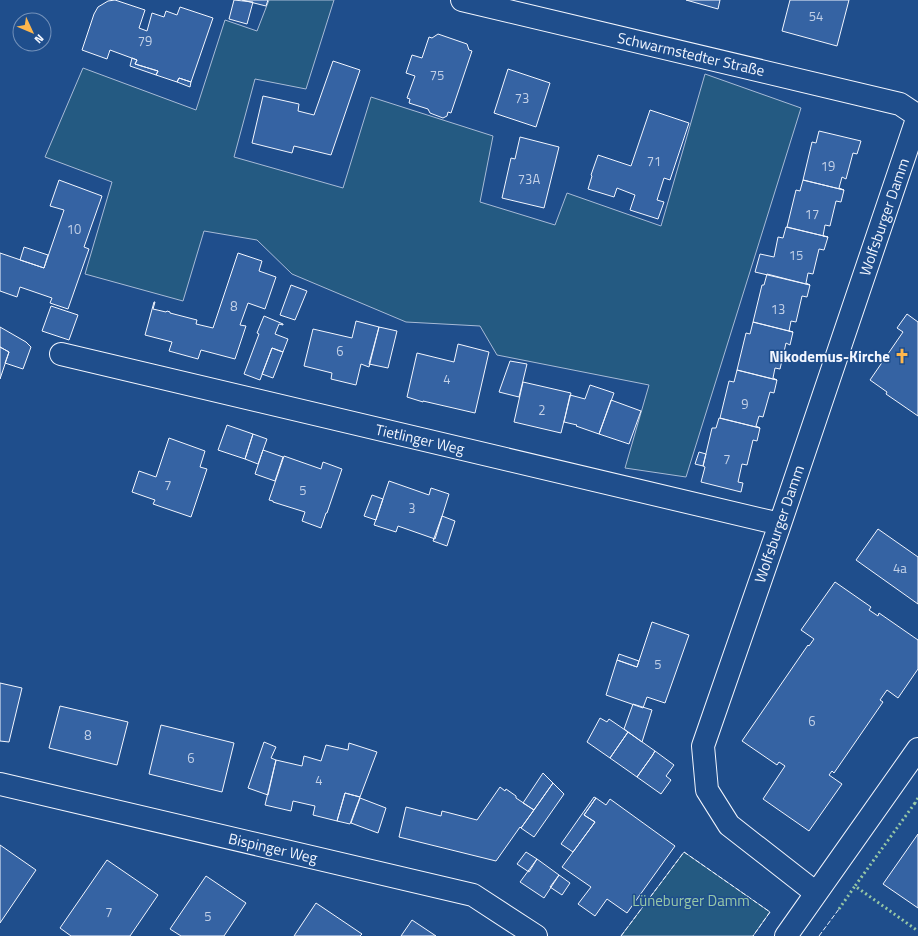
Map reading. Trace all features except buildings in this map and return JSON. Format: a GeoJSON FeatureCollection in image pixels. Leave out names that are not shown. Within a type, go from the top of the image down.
{"type":"FeatureCollection","features":[{"type":"Feature","properties":{"kind":"street","name":"Schwarmstedter Straße"},"geometry":{"type":"LineString","coordinates":[[462,0],[900,104],[918,116]]}},
{"type":"Feature","properties":{"kind":"street","name":"Wolfsburger Damm"},"geometry":{"type":"LineString","coordinates":[[816,893],[729,824],[707,790],[703,746],[918,116]]}},
{"type":"Feature","properties":{"kind":"street","name":"Tietlinger Weg"},"geometry":{"type":"LineString","coordinates":[[61,354],[780,524]]}},
{"type":"Feature","properties":{"kind":"street"},"geometry":{"type":"LineString","coordinates":[[786,936],[918,749]]}},
{"type":"Feature","properties":{"kind":"street","name":"Bispinger Weg"},"geometry":{"type":"LineString","coordinates":[[0,784],[473,895],[536,936]]}},
{"type":"Feature","properties":{"kind":"green space"},"geometry":{"type":"Polygon","coordinates":[[[269,0],[334,0],[306,89],[255,79],[234,157],[343,188],[371,97],[493,136],[480,202],[555,225],[567,193],[661,226],[705,74],[801,108],[686,477],[625,468],[649,385],[497,355],[480,326],[406,322],[292,274],[257,240],[204,231],[183,301],[85,274],[112,182],[45,157],[83,68],[196,110],[225,20],[257,31],[269,0]]]}},
{"type":"Feature","properties":{"kind":"green space","name":"Lüneburger Damm"},"geometry":{"type":"Polygon","coordinates":[[[684,852],[770,912],[753,936],[621,936],[684,852]]]}},
{"type":"Feature","properties":{"kind":"hedge"},"geometry":{"type":"LineString","coordinates":[[918,798],[915,803],[918,805]]}},
{"type":"Feature","properties":{"kind":"hedge"},"geometry":{"type":"LineString","coordinates":[[915,803],[855,886],[918,931]]}},
{"type":"Feature","properties":{"kind":"hedge"},"geometry":{"type":"LineString","coordinates":[[839,909],[855,886]]}},
{"type":"Feature","properties":{"kind":"fence"},"geometry":{"type":"LineString","coordinates":[[621,936],[684,852],[770,912],[753,936]]}},
{"type":"Feature","properties":{"kind":"fence"},"geometry":{"type":"LineString","coordinates":[[819,936],[839,909]]}},
{"type":"Feature","properties":{"kind":"place","name":"Nikodemus-Kirche"},"geometry":{"type":"Point","coordinates":[902,356]}}]}
